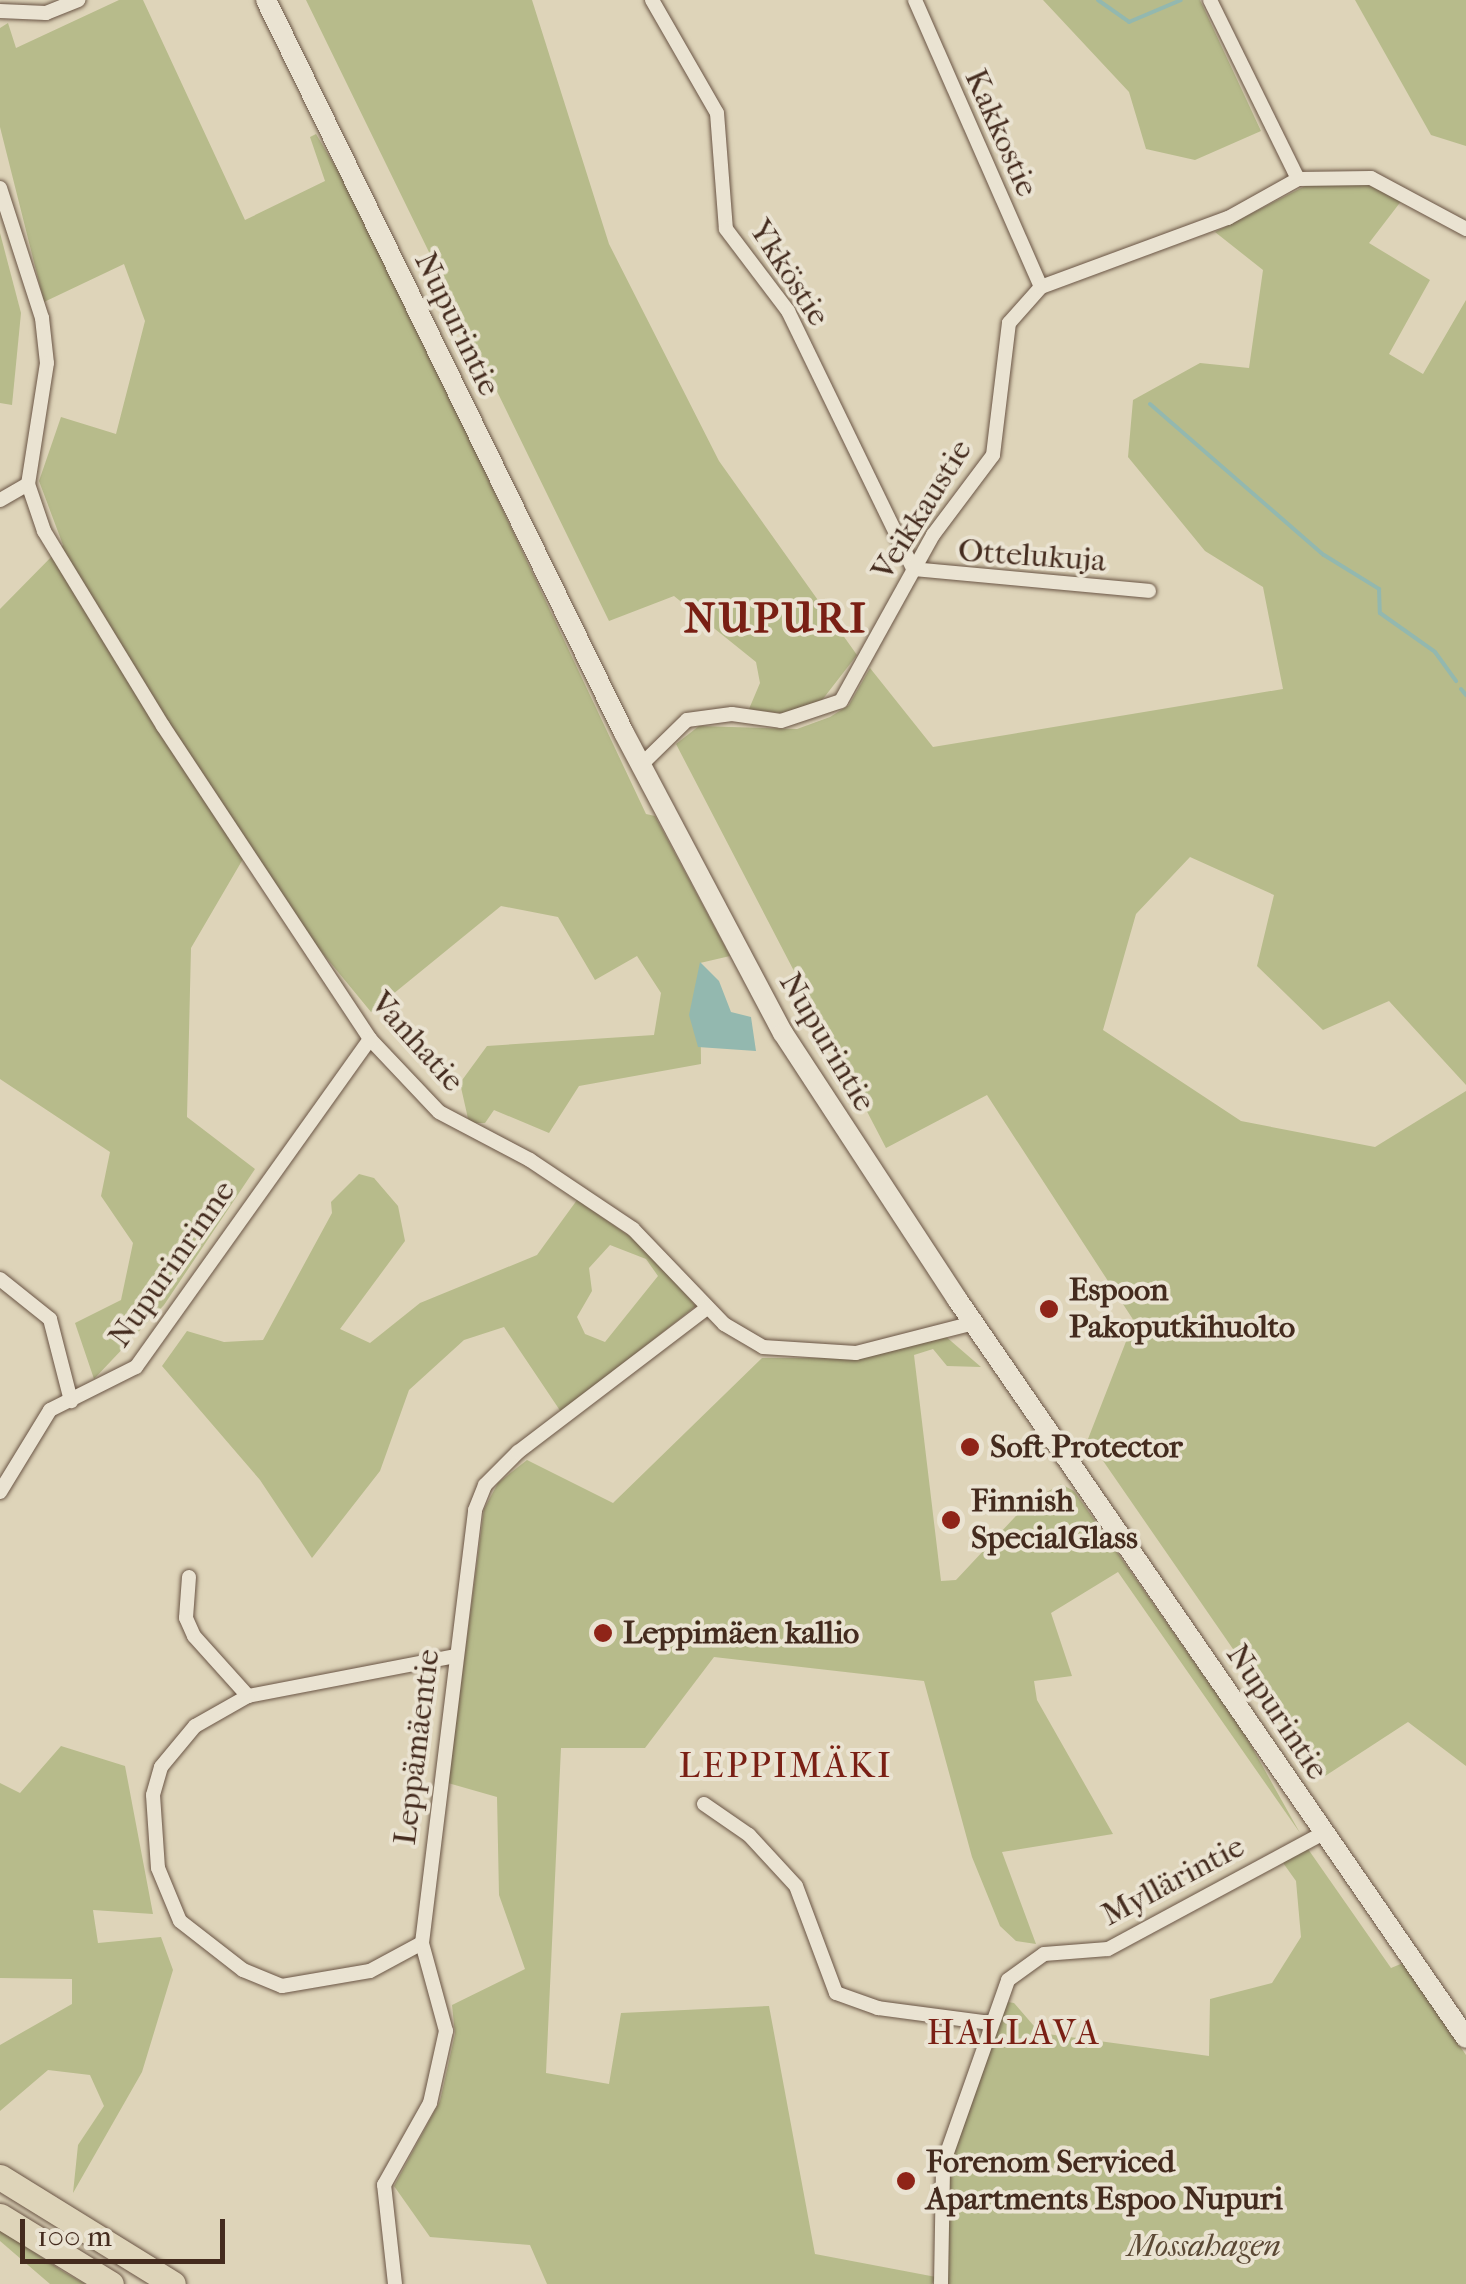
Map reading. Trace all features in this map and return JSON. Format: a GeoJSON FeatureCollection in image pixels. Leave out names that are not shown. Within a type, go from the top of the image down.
{"type":"FeatureCollection","features":[{"type":"Feature","properties":{"kind":"highway"},"geometry":{"type":"LineString","coordinates":[[0,2176],[173,2284]]}},
{"type":"Feature","properties":{"kind":"highway"},"geometry":{"type":"LineString","coordinates":[[0,2216],[111,2284]]}},
{"type":"Feature","properties":{"kind":"main road","name":"Nupurintie"},"geometry":{"type":"LineString","coordinates":[[266,0],[642,764],[784,1032],[974,1322],[1466,2038]]}},
{"type":"Feature","properties":{"kind":"street"},"geometry":{"type":"LineString","coordinates":[[0,11],[46,14],[78,0]]}},
{"type":"Feature","properties":{"kind":"street","name":"Ykköstie"},"geometry":{"type":"LineString","coordinates":[[652,0],[717,113],[726,229],[788,312],[913,569]]}},
{"type":"Feature","properties":{"kind":"street","name":"Kakkostie"},"geometry":{"type":"LineString","coordinates":[[915,0],[1041,287]]}},
{"type":"Feature","properties":{"kind":"street"},"geometry":{"type":"LineString","coordinates":[[1210,0],[1298,179]]}},
{"type":"Feature","properties":{"kind":"street","name":"Veikkaustie"},"geometry":{"type":"LineString","coordinates":[[642,764],[687,720],[732,714],[781,721],[840,701],[913,569],[993,455],[1009,323],[1041,287],[1228,218],[1298,179],[1371,178],[1466,229]]}},
{"type":"Feature","properties":{"kind":"street"},"geometry":{"type":"LineString","coordinates":[[0,188],[45,339],[28,484],[0,500]]}},
{"type":"Feature","properties":{"kind":"street","name":"Vanhatie"},"geometry":{"type":"LineString","coordinates":[[28,484],[44,532],[163,726],[370,1039],[439,1112],[530,1160],[633,1229],[707,1308],[763,1346],[820,1356],[911,1343],[974,1322]]}},
{"type":"Feature","properties":{"kind":"street","name":"Ottelukuja"},"geometry":{"type":"LineString","coordinates":[[913,569],[1149,591]]}},
{"type":"Feature","properties":{"kind":"street","name":"Nupurinrinne"},"geometry":{"type":"LineString","coordinates":[[0,1492],[40,1422],[71,1400],[136,1367],[370,1039]]}},
{"type":"Feature","properties":{"kind":"street"},"geometry":{"type":"LineString","coordinates":[[0,1279],[42,1310],[60,1336],[71,1400]]}},
{"type":"Feature","properties":{"kind":"street","name":"Leppämäentie"},"geometry":{"type":"LineString","coordinates":[[394,2284],[384,2185],[430,2103],[446,2031],[422,1942],[470,1536],[485,1485],[707,1308]]}},
{"type":"Feature","properties":{"kind":"street"},"geometry":{"type":"LineString","coordinates":[[189,1577],[186,1618],[194,1636],[248,1696]]}},
{"type":"Feature","properties":{"kind":"street"},"geometry":{"type":"LineString","coordinates":[[422,1942],[370,1971],[282,1986],[243,1970],[180,1921],[158,1868],[153,1816],[160,1767],[195,1726],[248,1696],[456,1656]]}},
{"type":"Feature","properties":{"kind":"street"},"geometry":{"type":"LineString","coordinates":[[704,1804],[749,1835],[796,1886],[836,1992],[878,2008],[992,2023]]}},
{"type":"Feature","properties":{"kind":"street","name":"Myllärintie"},"geometry":{"type":"LineString","coordinates":[[941,2284],[943,2164],[1003,1988],[1030,1960],[1108,1949],[1324,1832]]}},
{"type":"Feature","properties":{"kind":"green space"},"geometry":{"type":"Polygon","coordinates":[[[119,0],[143,0],[245,220],[325,181],[310,137],[316,134],[363,213],[646,814],[655,816],[730,956],[700,963],[701,1064],[579,1086],[549,1133],[494,1110],[485,1123],[469,1123],[460,1083],[487,1046],[654,1035],[661,993],[637,956],[595,980],[558,917],[501,906],[371,1012],[306,933],[250,847],[191,948],[187,1117],[255,1169],[164,1305],[94,1379],[75,1323],[121,1300],[133,1243],[101,1196],[110,1152],[0,1079],[0,609],[63,545],[39,481],[61,417],[116,434],[145,321],[124,264],[44,302],[0,127],[0,28],[8,23],[16,48],[119,0]]]}},
{"type":"Feature","properties":{"kind":"green space"},"geometry":{"type":"Polygon","coordinates":[[[306,0],[532,0],[609,244],[719,461],[857,655],[819,704],[787,714],[749,709],[760,683],[756,662],[674,596],[609,621],[306,0]]]}},
{"type":"Feature","properties":{"kind":"green space"},"geometry":{"type":"Polygon","coordinates":[[[1043,0],[1200,0],[1261,131],[1195,160],[1146,149],[1129,92],[1043,0]]]}},
{"type":"Feature","properties":{"kind":"green space"},"geometry":{"type":"Polygon","coordinates":[[[1355,0],[1466,0],[1466,146],[1431,135],[1355,0]]]}},
{"type":"Feature","properties":{"kind":"green space"},"geometry":{"type":"Polygon","coordinates":[[[1362,182],[1402,200],[1369,243],[1430,280],[1389,354],[1423,374],[1466,300],[1466,1085],[1389,1001],[1323,1030],[1257,966],[1274,895],[1190,857],[1136,914],[1103,1030],[1241,1121],[1375,1147],[1466,1091],[1466,1766],[1408,1722],[1322,1778],[1088,1439],[1134,1321],[987,1095],[886,1148],[676,744],[699,726],[797,729],[830,717],[849,705],[870,668],[933,747],[1283,689],[1263,587],[1205,551],[1128,457],[1133,400],[1200,363],[1249,368],[1263,270],[1215,232],[1307,185],[1362,182]]]}},
{"type":"Feature","properties":{"kind":"green space"},"geometry":{"type":"Polygon","coordinates":[[[0,233],[21,313],[12,405],[0,403],[0,233]]]}},
{"type":"Feature","properties":{"kind":"green space"},"geometry":{"type":"Polygon","coordinates":[[[359,1174],[374,1178],[398,1206],[405,1241],[340,1329],[370,1343],[420,1303],[537,1255],[577,1200],[641,1244],[696,1306],[561,1412],[504,1327],[464,1340],[409,1390],[380,1471],[312,1558],[260,1480],[162,1366],[187,1331],[224,1342],[263,1340],[332,1213],[331,1202],[359,1174]],[[610,1245],[589,1268],[592,1291],[577,1317],[585,1334],[605,1342],[658,1276],[646,1259],[610,1245]]]}},
{"type":"Feature","properties":{"kind":"green space"},"geometry":{"type":"Polygon","coordinates":[[[944,1335],[981,1367],[947,1366],[933,1349],[914,1355],[941,1581],[956,1580],[1029,1502],[1061,1484],[1074,1491],[1244,1733],[1300,1833],[1118,1572],[1051,1613],[1072,1676],[1034,1681],[1037,1700],[1113,1834],[1002,1852],[1036,1944],[1016,1941],[1000,1926],[972,1857],[924,1681],[714,1657],[645,1748],[561,1748],[546,2073],[609,2084],[621,2013],[769,2006],[815,2254],[936,2277],[932,2284],[547,2284],[530,2245],[430,2237],[394,2186],[440,2101],[455,2034],[452,2005],[525,1969],[499,1895],[497,1797],[448,1783],[484,1509],[498,1483],[527,1460],[613,1503],[762,1358],[863,1358],[944,1335]]]}},
{"type":"Feature","properties":{"kind":"green space"},"geometry":{"type":"Polygon","coordinates":[[[61,1746],[125,1766],[153,1914],[93,1910],[98,1943],[161,1937],[173,1970],[142,2072],[73,2193],[78,2145],[104,2106],[90,2075],[48,2070],[0,2111],[0,2045],[72,2004],[72,1979],[0,1978],[0,1783],[20,1793],[61,1746]]]}},
{"type":"Feature","properties":{"kind":"green space","name":"Mossahagen"},"geometry":{"type":"Polygon","coordinates":[[[1308,1849],[1391,1968],[1403,1963],[1466,2055],[1466,2284],[946,2284],[947,2164],[1002,2001],[1014,2003],[1040,2033],[1209,2056],[1210,1999],[1272,1983],[1301,1937],[1296,1881],[1281,1860],[1308,1849]]]}},
{"type":"Feature","properties":{"kind":"green space"},"geometry":{"type":"Polygon","coordinates":[[[0,2230],[85,2284],[50,2284],[0,2241],[0,2230]]]}},
{"type":"Feature","properties":{"kind":"water"},"geometry":{"type":"Polygon","coordinates":[[[700,962],[719,981],[731,1012],[751,1017],[756,1051],[698,1047],[689,1015],[700,962]]]}},
{"type":"Feature","properties":{"kind":"waterway"},"geometry":{"type":"LineString","coordinates":[[1098,0],[1129,22],[1181,0]]}},
{"type":"Feature","properties":{"kind":"waterway"},"geometry":{"type":"LineString","coordinates":[[1150,404],[1324,555],[1379,589],[1380,613],[1435,652],[1456,681]]}},
{"type":"Feature","properties":{"kind":"waterway"},"geometry":{"type":"LineString","coordinates":[[1461,689],[1466,695]]}},
{"type":"Feature","properties":{"kind":"place","name":"Espoon Pakoputkihuolto"},"geometry":{"type":"Point","coordinates":[1049,1309]}},
{"type":"Feature","properties":{"kind":"place","name":"Soft Protector"},"geometry":{"type":"Point","coordinates":[970,1447]}},
{"type":"Feature","properties":{"kind":"place","name":"Finnish SpecialGlass"},"geometry":{"type":"Point","coordinates":[951,1520]}},
{"type":"Feature","properties":{"kind":"place","name":"Leppimäen kallio"},"geometry":{"type":"Point","coordinates":[603,1633]}},
{"type":"Feature","properties":{"kind":"place","name":"Forenom Serviced Apartments Espoo Nupuri"},"geometry":{"type":"Point","coordinates":[906,2181]}},
{"type":"Feature","properties":{"kind":"district","name":"NUPURI"},"geometry":{"type":"Point","coordinates":[776,619]}},
{"type":"Feature","properties":{"kind":"district","name":"LEPPIMÄKI"},"geometry":{"type":"Point","coordinates":[786,1766]}},
{"type":"Feature","properties":{"kind":"district","name":"HALLAVA"},"geometry":{"type":"Point","coordinates":[1014,2033]}}]}
